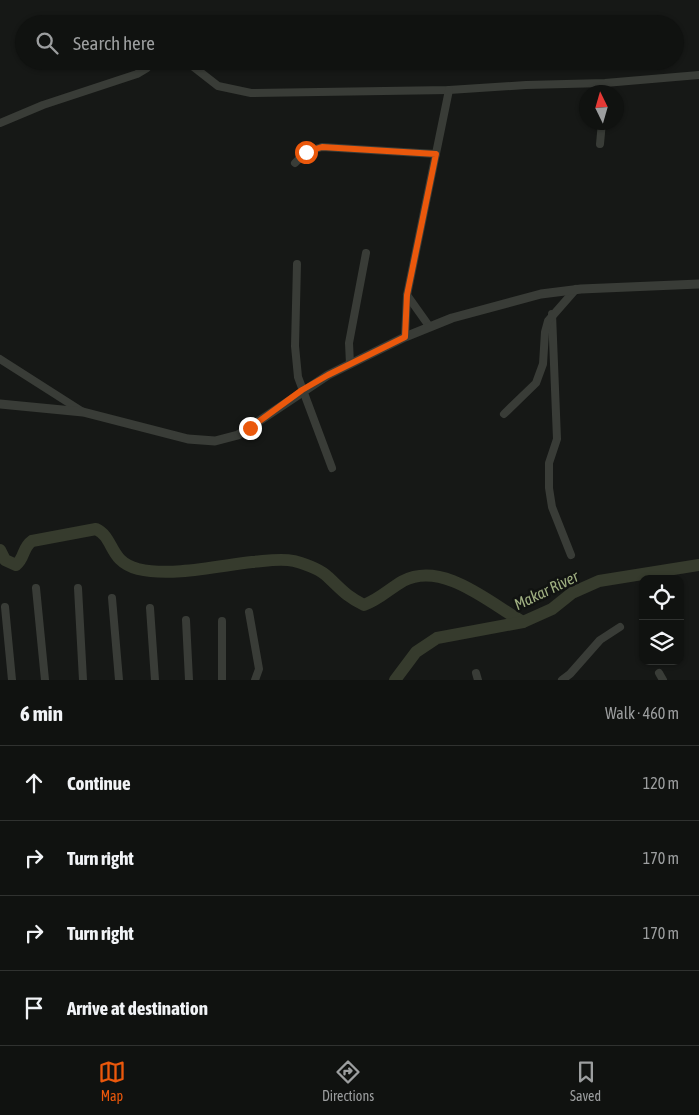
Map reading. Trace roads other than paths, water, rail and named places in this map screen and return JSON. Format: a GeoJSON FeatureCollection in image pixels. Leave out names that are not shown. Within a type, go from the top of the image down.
{"type":"FeatureCollection","features":[{"type":"Feature","properties":{"kind":"street"},"geometry":{"type":"LineString","coordinates":[[0,123],[43,105],[137,74],[144,70]]}},
{"type":"Feature","properties":{"kind":"street"},"geometry":{"type":"LineString","coordinates":[[198,70],[218,86],[239,91],[306,94],[605,83],[699,75]]}},
{"type":"Feature","properties":{"kind":"street"},"geometry":{"type":"LineString","coordinates":[[405,337],[407,295],[449,90]]}},
{"type":"Feature","properties":{"kind":"street"},"geometry":{"type":"LineString","coordinates":[[600,144],[601,130]]}},
{"type":"Feature","properties":{"kind":"street"},"geometry":{"type":"LineString","coordinates":[[295,163],[306,152],[322,147],[436,154]]}},
{"type":"Feature","properties":{"kind":"street"},"geometry":{"type":"LineString","coordinates":[[350,364],[349,342],[366,253]]}},
{"type":"Feature","properties":{"kind":"street"},"geometry":{"type":"LineString","coordinates":[[297,264],[295,346],[302,390],[332,468]]}},
{"type":"Feature","properties":{"kind":"street"},"geometry":{"type":"LineString","coordinates":[[0,404],[83,412],[188,440],[215,441],[238,435],[302,390],[350,364],[429,326],[482,309],[541,294],[576,289],[699,284]]}},
{"type":"Feature","properties":{"kind":"street"},"geometry":{"type":"LineString","coordinates":[[504,414],[536,383],[541,374],[545,332],[552,314],[576,289]]}},
{"type":"Feature","properties":{"kind":"street"},"geometry":{"type":"LineString","coordinates":[[407,295],[429,326]]}},
{"type":"Feature","properties":{"kind":"street"},"geometry":{"type":"LineString","coordinates":[[552,314],[557,439],[549,463],[549,488],[555,515],[571,555]]}},
{"type":"Feature","properties":{"kind":"street"},"geometry":{"type":"LineString","coordinates":[[0,359],[83,412]]}},
{"type":"Feature","properties":{"kind":"street"},"geometry":{"type":"LineString","coordinates":[[36,588],[45,680]]}},
{"type":"Feature","properties":{"kind":"street"},"geometry":{"type":"LineString","coordinates":[[78,588],[83,680]]}},
{"type":"Feature","properties":{"kind":"street"},"geometry":{"type":"LineString","coordinates":[[112,598],[119,680]]}},
{"type":"Feature","properties":{"kind":"street"},"geometry":{"type":"LineString","coordinates":[[5,607],[12,680]]}},
{"type":"Feature","properties":{"kind":"street"},"geometry":{"type":"LineString","coordinates":[[150,608],[154,680]]}},
{"type":"Feature","properties":{"kind":"street"},"geometry":{"type":"LineString","coordinates":[[250,612],[259,669],[254,680]]}},
{"type":"Feature","properties":{"kind":"street"},"geometry":{"type":"LineString","coordinates":[[186,620],[189,680]]}},
{"type":"Feature","properties":{"kind":"street"},"geometry":{"type":"LineString","coordinates":[[222,621],[222,680]]}},
{"type":"Feature","properties":{"kind":"street"},"geometry":{"type":"LineString","coordinates":[[562,680],[570,674],[600,640],[620,627]]}},
{"type":"Feature","properties":{"kind":"waterway"},"geometry":{"type":"LineString","coordinates":[[0,550],[5,560],[16,565],[32,541],[96,529],[106,538],[121,561],[138,569],[165,572],[252,562],[289,560],[307,565],[321,572],[348,596],[364,605],[375,600],[403,581],[418,576],[434,576],[466,587],[523,622]]}},
{"type":"Feature","properties":{"kind":"waterway","name":"Makar River"},"geometry":{"type":"LineString","coordinates":[[395,680],[416,652],[437,638],[523,622],[552,609],[572,593],[599,581],[699,565]]}}]}
